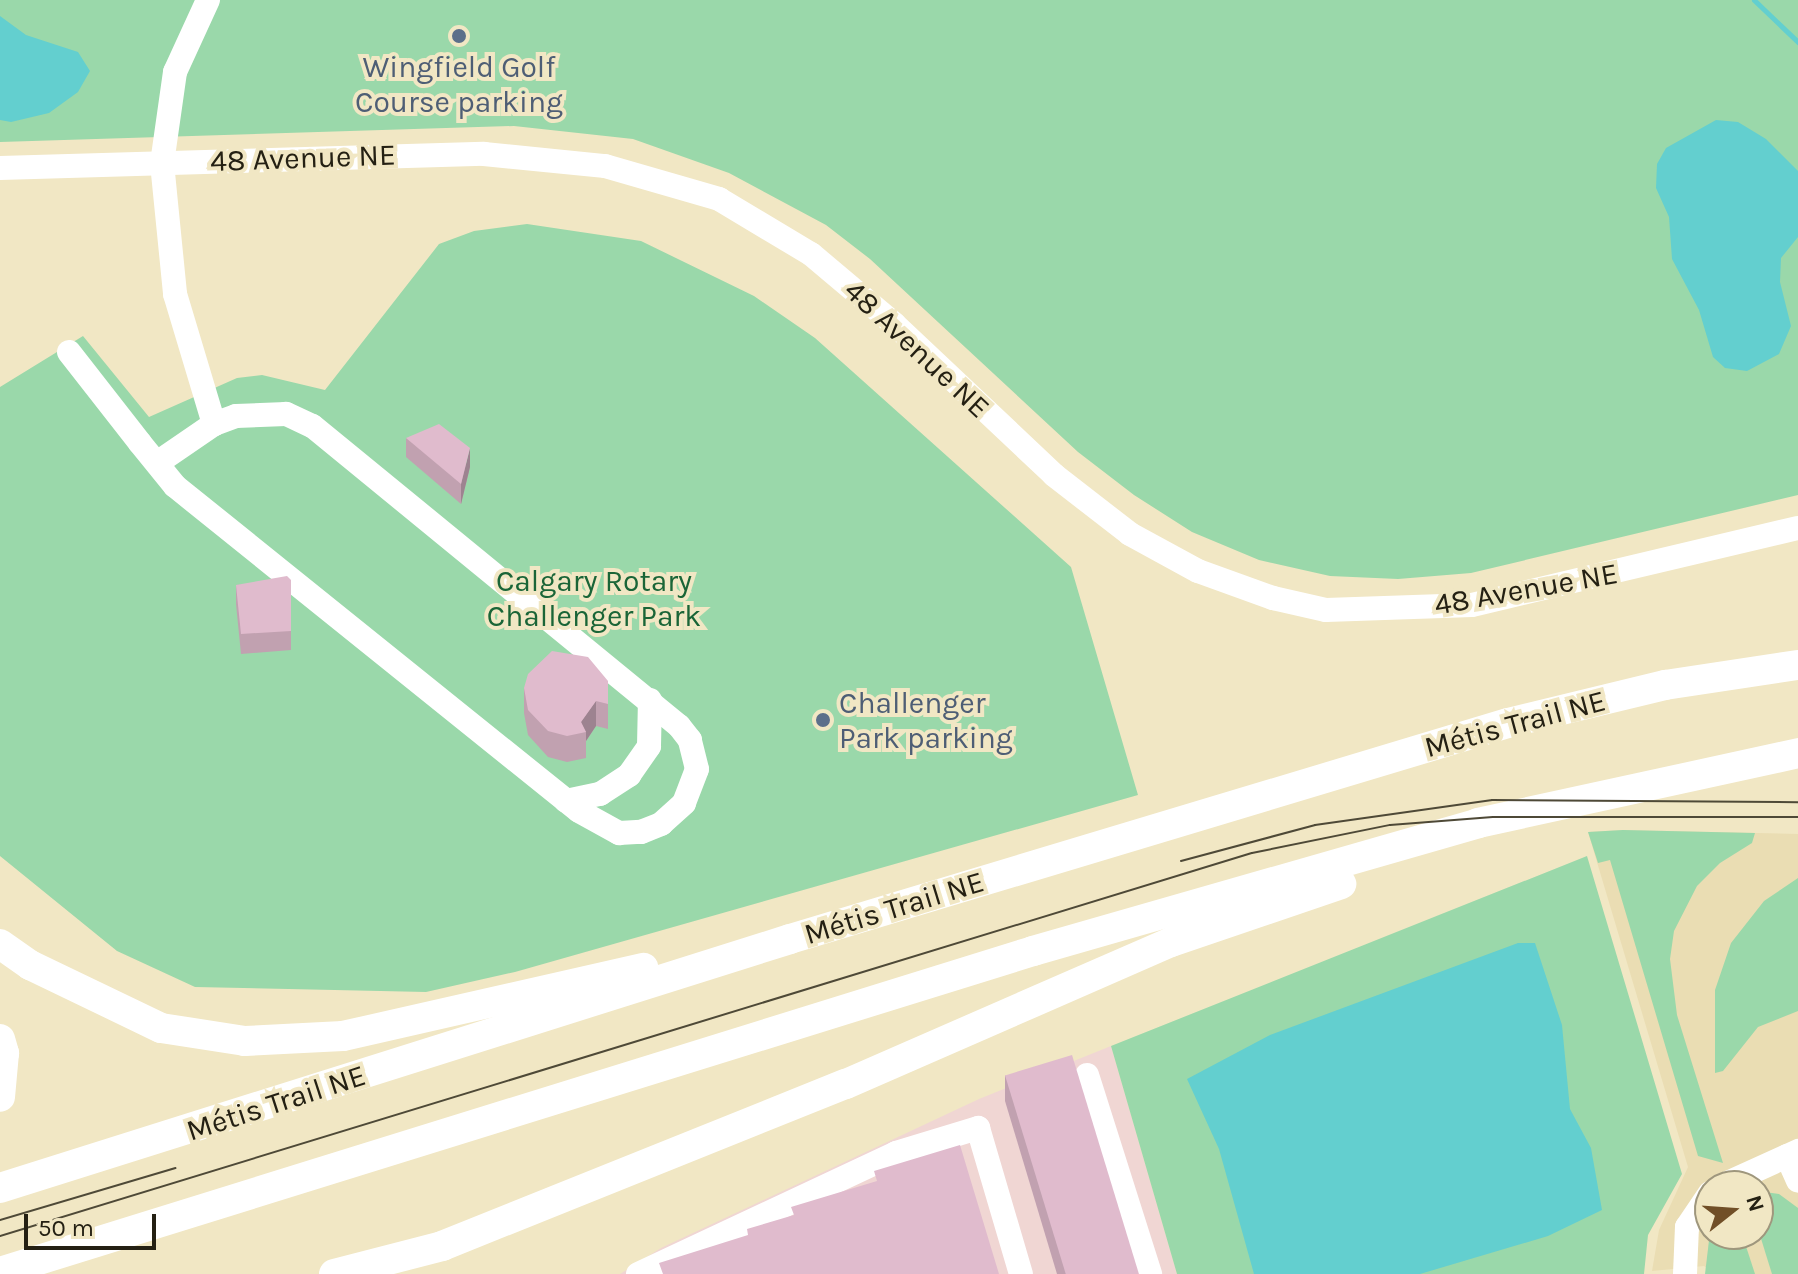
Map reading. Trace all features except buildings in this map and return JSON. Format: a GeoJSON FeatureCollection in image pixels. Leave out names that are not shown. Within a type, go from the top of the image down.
{"type":"FeatureCollection","features":[{"type":"Feature","properties":{"kind":"main road","name":"Métis Trail NE"},"geometry":{"type":"LineString","coordinates":[[0,1188],[790,939],[1508,723],[1665,685],[1798,665]]}},
{"type":"Feature","properties":{"kind":"main road"},"geometry":{"type":"LineString","coordinates":[[334,1274],[442,1246],[846,1084],[1303,886],[1518,813],[1721,766],[1798,753]]}},
{"type":"Feature","properties":{"kind":"main road"},"geometry":{"type":"LineString","coordinates":[[0,1272],[1033,951],[1303,886]]}},
{"type":"Feature","properties":{"kind":"main road"},"geometry":{"type":"LineString","coordinates":[[0,944],[30,965],[161,1028],[245,1041],[343,1036],[790,939]]}},
{"type":"Feature","properties":{"kind":"main road"},"geometry":{"type":"LineString","coordinates":[[0,1039],[4,1053],[0,1097]]}},
{"type":"Feature","properties":{"kind":"main road"},"geometry":{"type":"LineString","coordinates":[[404,1274],[442,1246]]}},
{"type":"Feature","properties":{"kind":"main road"},"geometry":{"type":"LineString","coordinates":[[0,1265],[40,1274]]}},
{"type":"Feature","properties":{"kind":"street"},"geometry":{"type":"LineString","coordinates":[[208,0],[175,72],[162,163],[175,294],[214,424]]}},
{"type":"Feature","properties":{"kind":"street","name":"48 Avenue NE"},"geometry":{"type":"LineString","coordinates":[[0,168],[544,157],[649,175],[719,199],[811,254],[894,324],[1054,475],[1130,534],[1198,571],[1273,598],[1326,610],[1472,605],[1798,528]]}},
{"type":"Feature","properties":{"kind":"street"},"geometry":{"type":"LineString","coordinates":[[69,352],[175,486],[267,564],[566,801],[619,833],[661,824],[684,803],[693,787],[695,754],[679,726],[312,426],[263,411],[214,424],[157,463]]}},
{"type":"Feature","properties":{"kind":"street"},"geometry":{"type":"LineString","coordinates":[[566,801],[600,794],[629,775],[649,746],[650,700]]}},
{"type":"Feature","properties":{"kind":"street"},"geometry":{"type":"LineString","coordinates":[[1087,1075],[1150,1274]]}},
{"type":"Feature","properties":{"kind":"street"},"geometry":{"type":"LineString","coordinates":[[638,1274],[896,1153],[978,1128],[1021,1274]]}},
{"type":"Feature","properties":{"kind":"street"},"geometry":{"type":"LineString","coordinates":[[1756,1170],[1792,1154],[1798,1181]]}},
{"type":"Feature","properties":{"kind":"street"},"geometry":{"type":"LineString","coordinates":[[1685,1274],[1687,1227],[1694,1217]]}},
{"type":"Feature","properties":{"kind":"shaded area"},"geometry":{"type":"Polygon","coordinates":[[[1588,832],[1798,834],[1798,1274],[1715,1274],[1704,1266],[1652,1271],[1659,1230],[1688,1167],[1588,832]]]}},
{"type":"Feature","properties":{"kind":"shaded area"},"geometry":{"type":"Polygon","coordinates":[[[1111,1046],[1177,1274],[620,1274],[661,1248],[979,1099],[1111,1046]]]}},
{"type":"Feature","properties":{"kind":"green space"},"geometry":{"type":"Polygon","coordinates":[[[0,0],[1798,0],[1798,495],[1471,573],[1398,579],[1330,576],[1259,560],[1192,532],[1134,495],[1078,452],[870,259],[826,225],[729,173],[633,139],[514,126],[0,142],[0,0]]]}},
{"type":"Feature","properties":{"kind":"green space","name":"Calgary Rotary Challenger Park"},"geometry":{"type":"Polygon","coordinates":[[[527,224],[641,241],[754,296],[815,338],[1071,567],[1138,795],[515,972],[426,992],[195,987],[117,951],[0,856],[0,387],[83,336],[149,417],[237,378],[262,375],[325,390],[439,244],[474,231],[527,224]]]}},
{"type":"Feature","properties":{"kind":"green space"},"geometry":{"type":"Polygon","coordinates":[[[1588,832],[1755,833],[1752,843],[1720,863],[1697,886],[1674,931],[1670,959],[1677,1015],[1723,1163],[1698,1156],[1610,860],[1598,863],[1588,832]]]}},
{"type":"Feature","properties":{"kind":"green space"},"geometry":{"type":"Polygon","coordinates":[[[1587,856],[1682,1174],[1648,1235],[1644,1274],[1177,1274],[1111,1046],[1587,856]]]}},
{"type":"Feature","properties":{"kind":"green space"},"geometry":{"type":"Polygon","coordinates":[[[1798,878],[1798,1011],[1758,1027],[1723,1071],[1715,1073],[1715,990],[1731,943],[1764,901],[1798,878]]]}},
{"type":"Feature","properties":{"kind":"green space"},"geometry":{"type":"Polygon","coordinates":[[[1774,1193],[1798,1208],[1798,1274],[1772,1274],[1765,1250],[1774,1250],[1774,1193]]]}},
{"type":"Feature","properties":{"kind":"green space"},"geometry":{"type":"Polygon","coordinates":[[[1708,1250],[1747,1250],[1755,1274],[1705,1274],[1708,1250]]]}},
{"type":"Feature","properties":{"kind":"water"},"geometry":{"type":"Polygon","coordinates":[[[0,16],[26,35],[78,52],[90,71],[78,92],[49,113],[11,122],[0,120],[0,16]]]}},
{"type":"Feature","properties":{"kind":"water"},"geometry":{"type":"Polygon","coordinates":[[[1716,120],[1738,122],[1766,139],[1798,171],[1798,237],[1781,258],[1780,282],[1791,326],[1779,354],[1747,371],[1725,368],[1713,357],[1699,310],[1672,259],[1669,217],[1656,188],[1657,164],[1666,148],[1716,120]]]}},
{"type":"Feature","properties":{"kind":"water"},"geometry":{"type":"Polygon","coordinates":[[[1518,943],[1535,943],[1562,1025],[1570,1109],[1591,1148],[1602,1210],[1548,1236],[1420,1274],[1254,1274],[1219,1149],[1187,1079],[1270,1035],[1518,943]]]}},
{"type":"Feature","properties":{"kind":"waterway"},"geometry":{"type":"LineString","coordinates":[[1754,0],[1798,42]]}},
{"type":"Feature","properties":{"kind":"tram line"},"geometry":{"type":"LineString","coordinates":[[1181,861],[1315,825],[1492,800],[1798,802]]}},
{"type":"Feature","properties":{"kind":"tram line"},"geometry":{"type":"LineString","coordinates":[[0,1236],[1252,853],[1390,825],[1493,817],[1798,817]]}},
{"type":"Feature","properties":{"kind":"tram line"},"geometry":{"type":"LineString","coordinates":[[0,1220],[175,1168]]}},
{"type":"Feature","properties":{"kind":"place","name":"Wingfield Golf Course parking"},"geometry":{"type":"Point","coordinates":[459,36]}},
{"type":"Feature","properties":{"kind":"place","name":"Challenger Park parking"},"geometry":{"type":"Point","coordinates":[823,720]}}]}
